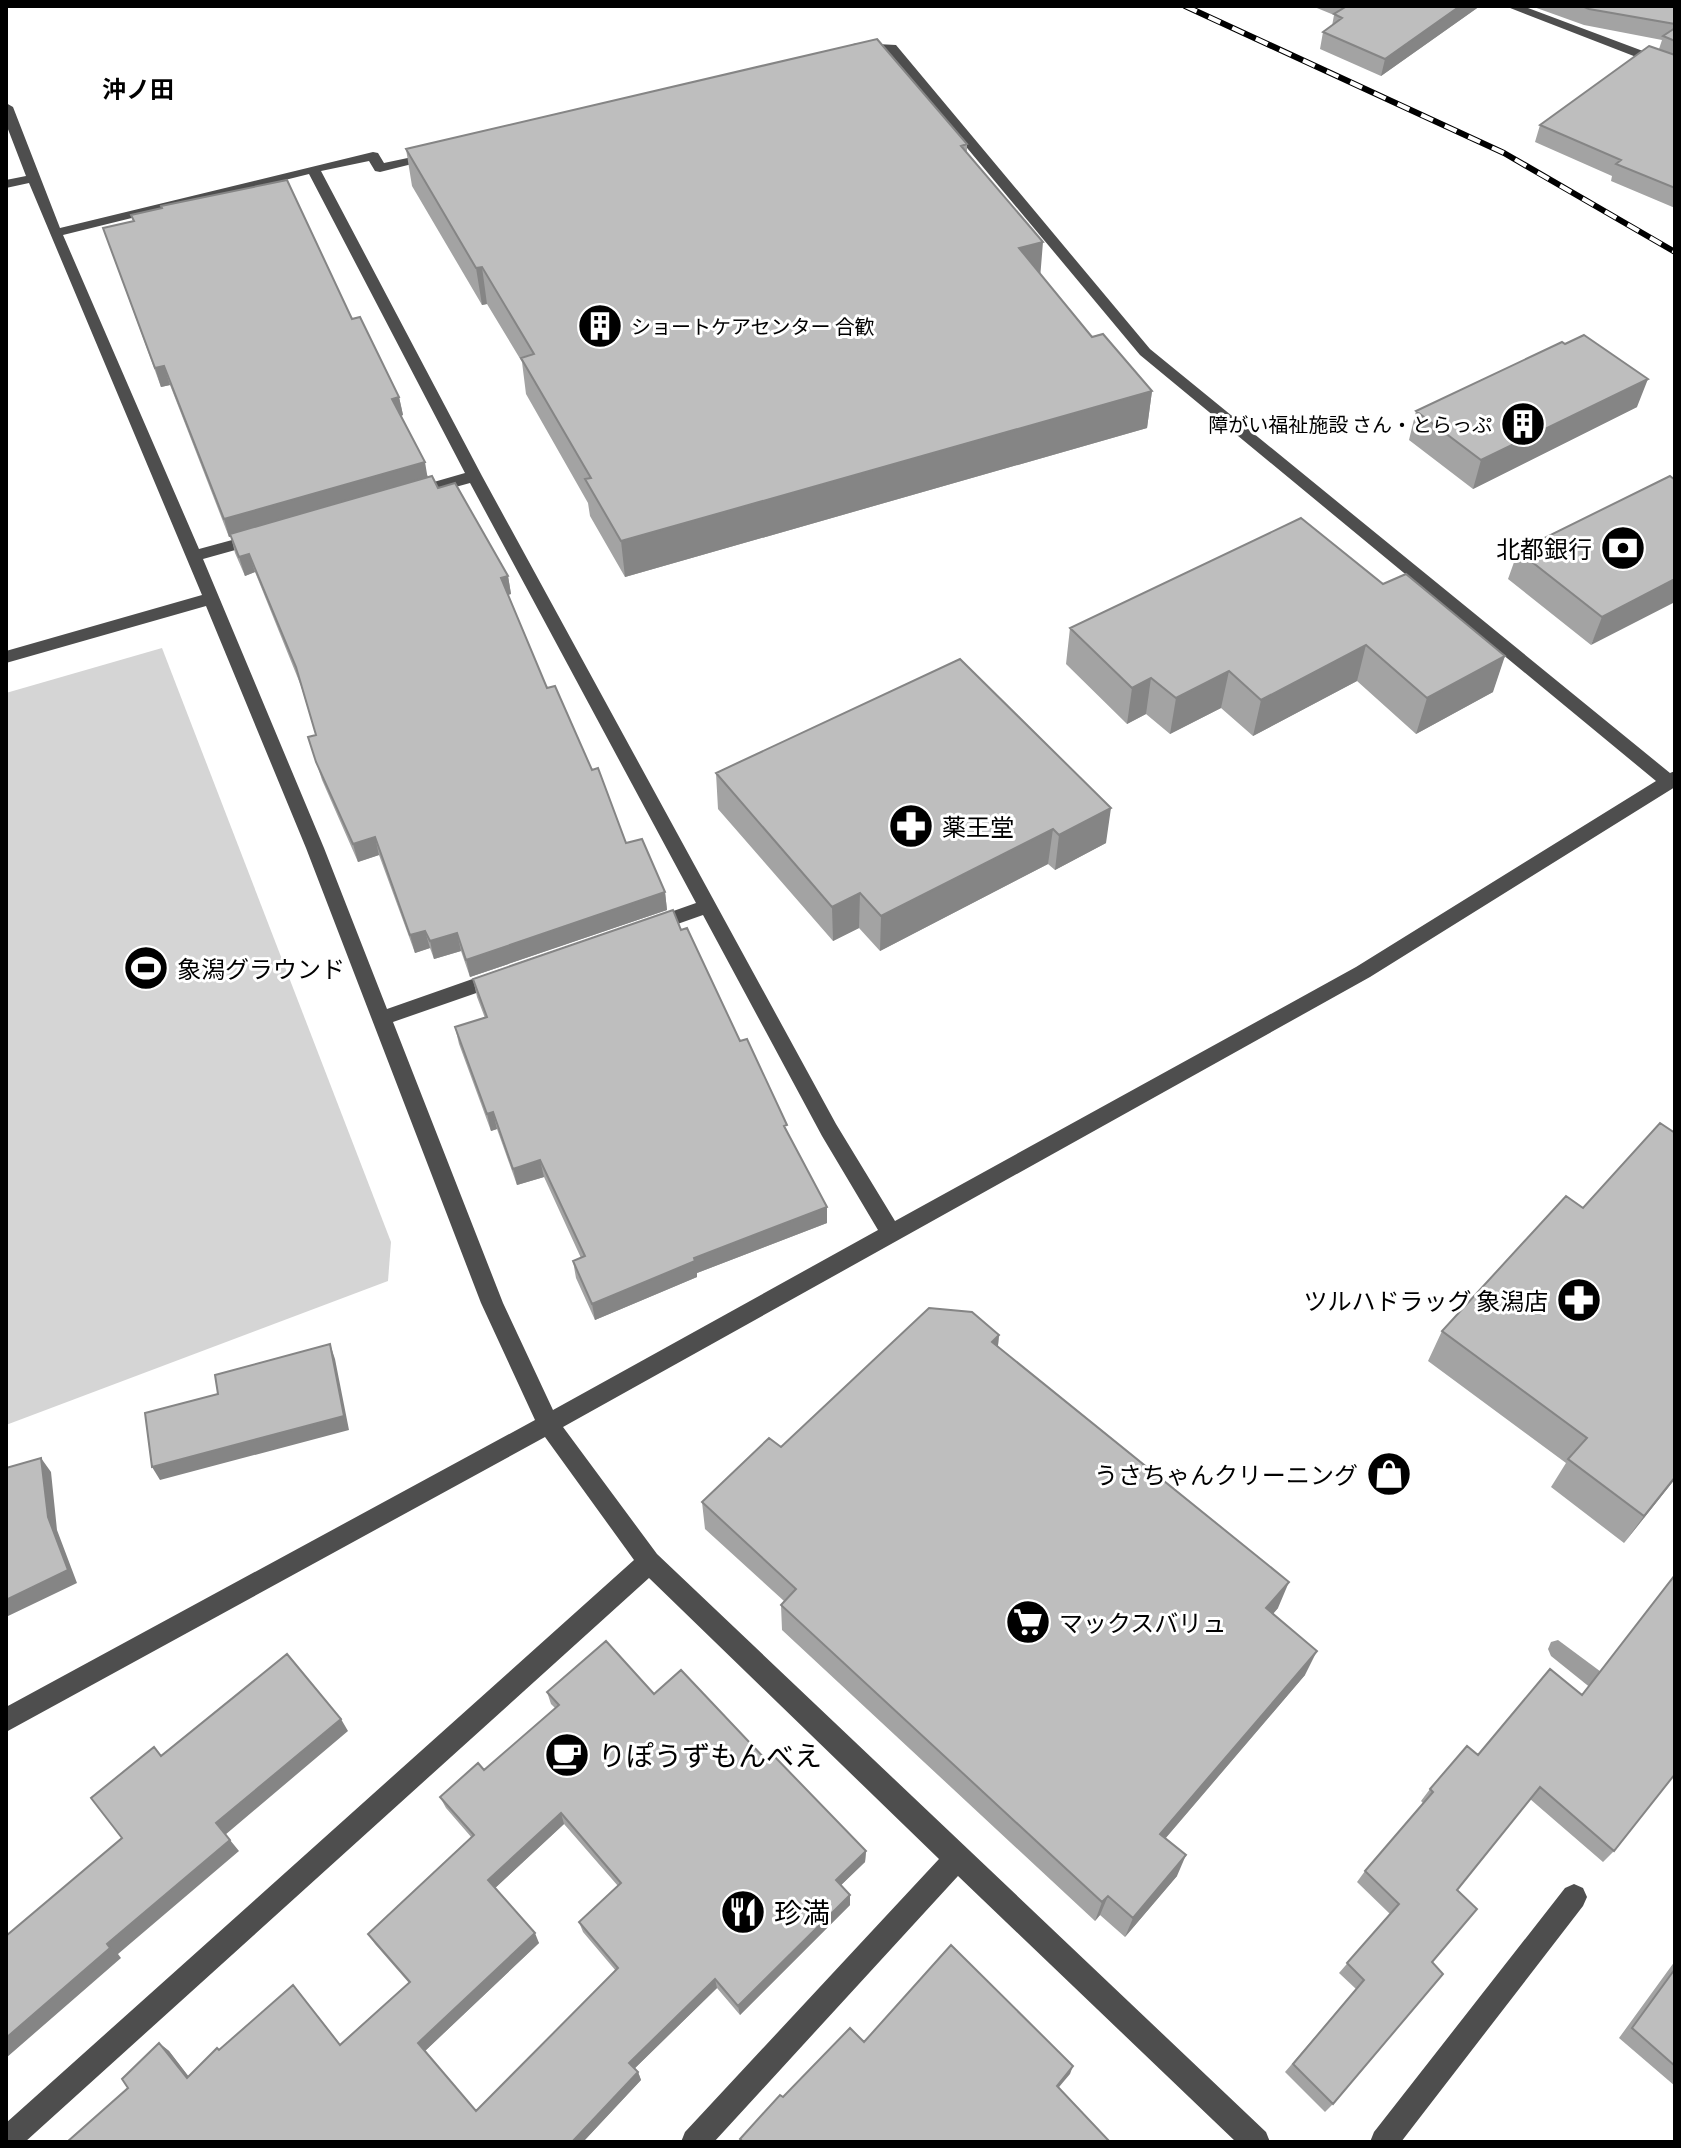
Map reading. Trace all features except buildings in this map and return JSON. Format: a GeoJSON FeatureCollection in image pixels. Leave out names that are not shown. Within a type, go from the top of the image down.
{"type":"FeatureCollection","features":[{"type":"Feature","properties":{"kind":"street"},"geometry":{"type":"LineString","coordinates":[[1511,6],[1675,68]]}},
{"type":"Feature","properties":{"kind":"street"},"geometry":{"type":"LineString","coordinates":[[6,1720],[548,1424],[1363,972],[1672,780],[1145,352],[891,48],[865,45],[835,52]]}},
{"type":"Feature","properties":{"kind":"street"},"geometry":{"type":"LineString","coordinates":[[6,107],[55,233],[315,848],[492,1303],[548,1424],[649,1562],[726,1639],[1256,2142]]}},
{"type":"Feature","properties":{"kind":"street"},"geometry":{"type":"LineString","coordinates":[[55,233],[373,156],[380,168],[441,153]]}},
{"type":"Feature","properties":{"kind":"street"},"geometry":{"type":"LineString","coordinates":[[313,169],[474,476],[829,1130],[892,1234]]}},
{"type":"Feature","properties":{"kind":"street"},"geometry":{"type":"LineString","coordinates":[[6,184],[34,178]]}},
{"type":"Feature","properties":{"kind":"street"},"geometry":{"type":"LineString","coordinates":[[400,497],[474,476]]}},
{"type":"Feature","properties":{"kind":"street"},"geometry":{"type":"LineString","coordinates":[[193,556],[281,531]]}},
{"type":"Feature","properties":{"kind":"street"},"geometry":{"type":"LineString","coordinates":[[6,657],[209,599]]}},
{"type":"Feature","properties":{"kind":"street"},"geometry":{"type":"LineString","coordinates":[[634,932],[708,906]]}},
{"type":"Feature","properties":{"kind":"street"},"geometry":{"type":"LineString","coordinates":[[380,1019],[514,973]]}},
{"type":"Feature","properties":{"kind":"street"},"geometry":{"type":"LineString","coordinates":[[6,2141],[649,1562]]}},
{"type":"Feature","properties":{"kind":"street"},"geometry":{"type":"LineString","coordinates":[[695,2142],[958,1857]]}},
{"type":"Feature","properties":{"kind":"street"},"geometry":{"type":"LineString","coordinates":[[1384,2142],[1574,1897]]}},
{"type":"Feature","properties":{"kind":"shaded area","name":"象潟グラウンド"},"geometry":{"type":"Polygon","coordinates":[[[162,648],[391,1242],[388,1281],[6,1425],[6,693],[162,648]]]}},
{"type":"Feature","properties":{"kind":"waterway"},"geometry":{"type":"LineString","coordinates":[[1558,1649],[1609,1690]]}},
{"type":"Feature","properties":{"kind":"railway"},"geometry":{"type":"LineString","coordinates":[[1185,6],[1504,153],[1675,252]]}},
{"type":"Feature","properties":{"kind":"place","name":"ショートケアセンター 合歓"},"geometry":{"type":"Point","coordinates":[600,326]}},
{"type":"Feature","properties":{"kind":"place","name":"障がい福祉施設 さん・とらっぷ"},"geometry":{"type":"Point","coordinates":[1523,424]}},
{"type":"Feature","properties":{"kind":"place","name":"北都銀行"},"geometry":{"type":"Point","coordinates":[1623,548]}},
{"type":"Feature","properties":{"kind":"place","name":"薬王堂"},"geometry":{"type":"Point","coordinates":[911,826]}},
{"type":"Feature","properties":{"kind":"place","name":"象潟グラウンド"},"geometry":{"type":"Point","coordinates":[146,968]}},
{"type":"Feature","properties":{"kind":"place","name":"ツルハドラッグ 象潟店"},"geometry":{"type":"Point","coordinates":[1579,1300]}},
{"type":"Feature","properties":{"kind":"place","name":"うさちゃんクリーニング"},"geometry":{"type":"Point","coordinates":[1389,1474]}},
{"type":"Feature","properties":{"kind":"place","name":"マックスバリュ"},"geometry":{"type":"Point","coordinates":[1028,1622]}},
{"type":"Feature","properties":{"kind":"place","name":"りぽうずもんべえ"},"geometry":{"type":"Point","coordinates":[567,1755]}},
{"type":"Feature","properties":{"kind":"place","name":"珍満"},"geometry":{"type":"Point","coordinates":[743,1912]}},
{"type":"Feature","properties":{"kind":"district","name":"沖ノ田"},"geometry":{"type":"Point","coordinates":[138,88]}}]}
